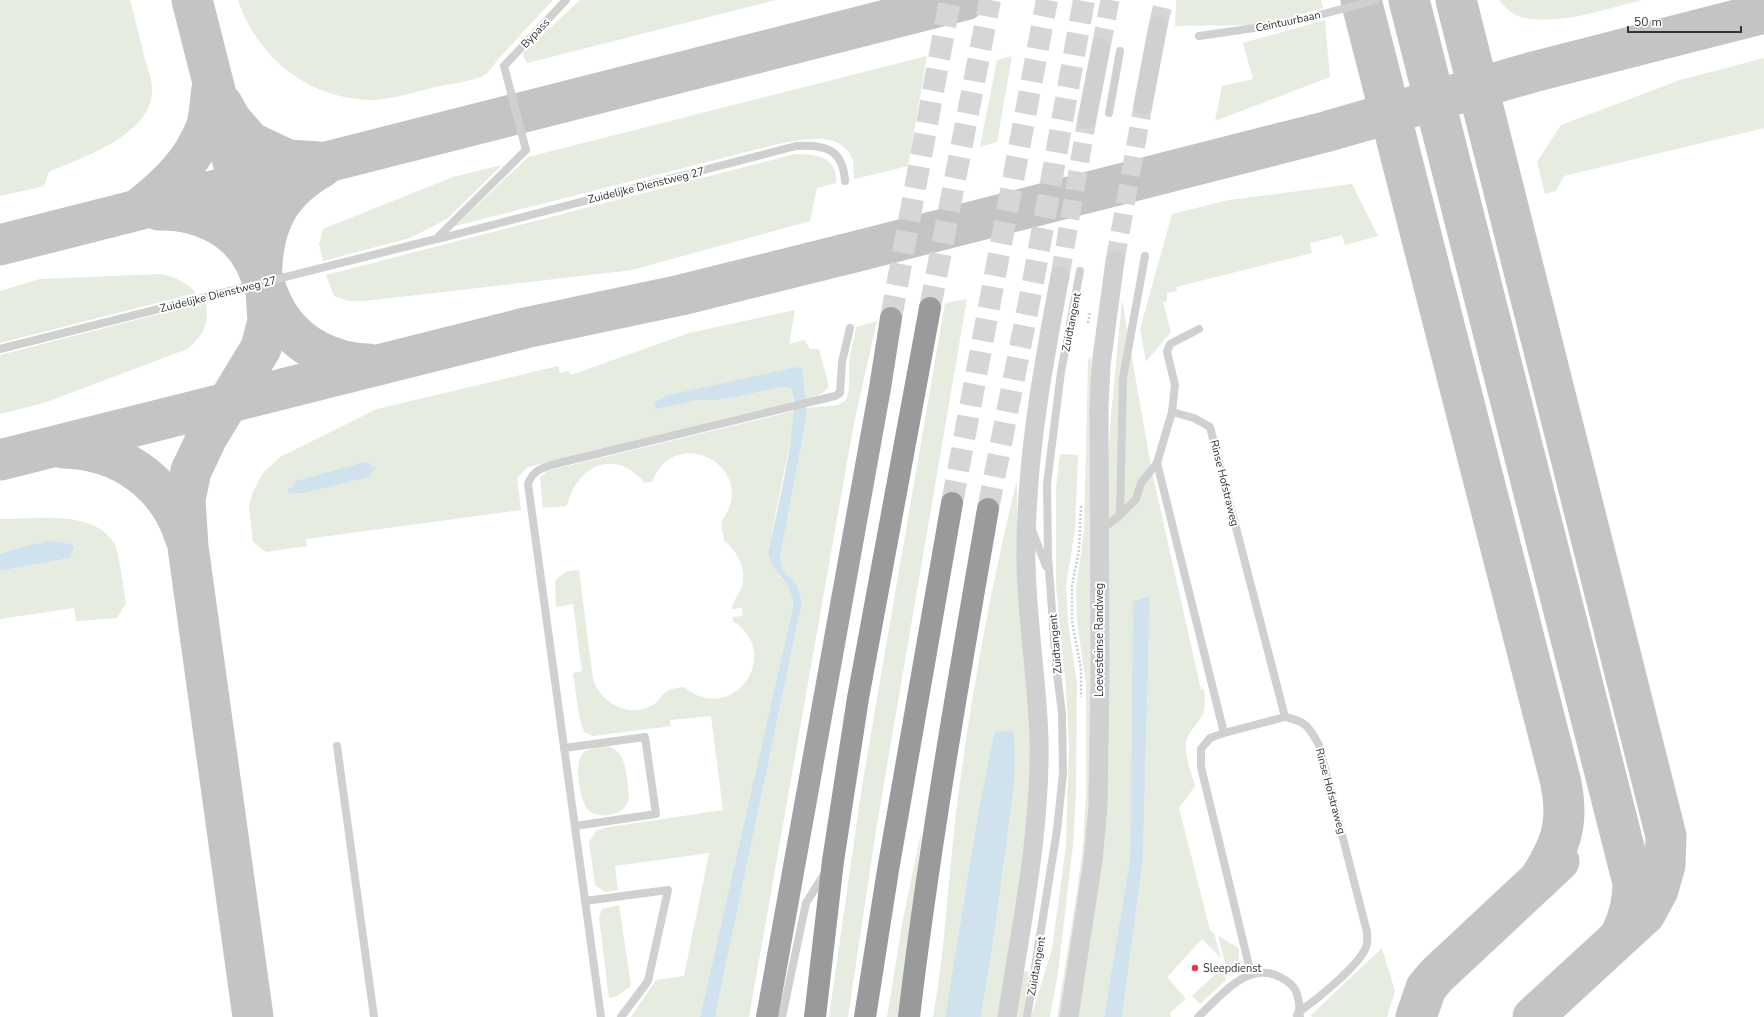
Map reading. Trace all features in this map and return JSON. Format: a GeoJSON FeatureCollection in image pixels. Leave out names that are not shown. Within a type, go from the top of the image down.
{"type":"FeatureCollection","features":[{"type":"Feature","properties":{"kind":"highway"},"geometry":{"type":"LineString","coordinates":[[815,1017],[833,861],[858,698],[930,308]]}},
{"type":"Feature","properties":{"kind":"highway"},"geometry":{"type":"LineString","coordinates":[[767,1017],[880,388],[891,318]]}},
{"type":"Feature","properties":{"kind":"highway"},"geometry":{"type":"LineString","coordinates":[[865,1017],[888,870],[952,503]]}},
{"type":"Feature","properties":{"kind":"highway"},"geometry":{"type":"LineString","coordinates":[[909,1017],[921,916],[944,765],[988,509]]}},
{"type":"Feature","properties":{"kind":"street"},"geometry":{"type":"LineString","coordinates":[[1142,104],[1158,26]]}},
{"type":"Feature","properties":{"kind":"street"},"geometry":{"type":"LineString","coordinates":[[1087,119],[1101,47]]}},
{"type":"Feature","properties":{"kind":"street","name":"Loevesteinse Randweg"},"geometry":{"type":"LineString","coordinates":[[1069,1017],[1094,860],[1098,806],[1100,675],[1098,532],[1099,408],[1101,366],[1115,261]]}},
{"type":"Feature","properties":{"kind":"street"},"geometry":{"type":"LineString","coordinates":[[1007,1017],[1030,878],[1036,816],[1039,738],[1028,613],[1026,561],[1030,464],[1039,386],[1060,276]]}},
{"type":"Feature","properties":{"kind":"lane","name":"Bypass"},"geometry":{"type":"LineString","coordinates":[[436,239],[526,150],[504,66],[566,0]]}},
{"type":"Feature","properties":{"kind":"lane","name":"Ceintuurbaan"},"geometry":{"type":"LineString","coordinates":[[1199,36],[1289,23],[1376,0]]}},
{"type":"Feature","properties":{"kind":"lane"},"geometry":{"type":"LineString","coordinates":[[1109,113],[1120,50]]}},
{"type":"Feature","properties":{"kind":"lane","name":"Zuidelijke Dienstweg 27"},"geometry":{"type":"LineString","coordinates":[[0,349],[796,146],[812,145],[829,149],[839,157],[845,171],[845,181]]}},
{"type":"Feature","properties":{"kind":"lane"},"geometry":{"type":"LineString","coordinates":[[1120,515],[1123,378],[1145,256]]}},
{"type":"Feature","properties":{"kind":"lane","name":"Zuidtangent"},"geometry":{"type":"LineString","coordinates":[[1027,1017],[1058,830],[1063,773],[1062,713],[1056,666],[1050,575],[1047,484],[1061,372],[1080,271]]}},
{"type":"Feature","properties":{"kind":"lane"},"geometry":{"type":"LineString","coordinates":[[601,1017],[528,484],[531,475],[540,469],[555,464],[772,412],[840,393],[842,362],[850,328]]}},
{"type":"Feature","properties":{"kind":"lane"},"geometry":{"type":"LineString","coordinates":[[1098,532],[1120,515],[1136,499],[1141,483],[1157,463],[1172,412],[1175,385],[1167,352],[1170,344],[1199,329]]}},
{"type":"Feature","properties":{"kind":"lane","name":"Rinse Hofstraweg"},"geometry":{"type":"LineString","coordinates":[[1172,412],[1194,418],[1210,427],[1285,717],[1300,720],[1311,732],[1319,745],[1367,932],[1367,946],[1361,958],[1298,1015]]}},
{"type":"Feature","properties":{"kind":"lane"},"geometry":{"type":"LineString","coordinates":[[1157,463],[1224,733]]}},
{"type":"Feature","properties":{"kind":"lane"},"geometry":{"type":"LineString","coordinates":[[1028,518],[1050,575]]}},
{"type":"Feature","properties":{"kind":"lane"},"geometry":{"type":"LineString","coordinates":[[1251,974],[1201,767],[1201,749],[1210,738],[1285,717]]}},
{"type":"Feature","properties":{"kind":"lane"},"geometry":{"type":"LineString","coordinates":[[564,748],[645,737],[656,814],[575,826]]}},
{"type":"Feature","properties":{"kind":"lane"},"geometry":{"type":"LineString","coordinates":[[337,746],[374,1017]]}},
{"type":"Feature","properties":{"kind":"lane"},"geometry":{"type":"LineString","coordinates":[[782,1017],[806,903],[833,861]]}},
{"type":"Feature","properties":{"kind":"lane"},"geometry":{"type":"LineString","coordinates":[[585,901],[668,890],[648,981],[621,1017]]}},
{"type":"Feature","properties":{"kind":"lane"},"geometry":{"type":"LineString","coordinates":[[1198,1017],[1237,981],[1251,974],[1260,972],[1274,974],[1287,980],[1295,989],[1298,1000],[1298,1015]]}},
{"type":"Feature","properties":{"kind":"path"},"geometry":{"type":"LineString","coordinates":[[1088,326],[1090,311]]}},
{"type":"Feature","properties":{"kind":"path","name":"Loevesteinse Randweg"},"geometry":{"type":"LineString","coordinates":[[1081,500],[1079,550],[1072,586],[1072,621],[1081,669],[1081,700]]}},
{"type":"Feature","properties":{"kind":"shaded area"},"geometry":{"type":"Polygon","coordinates":[[[0,0],[130,0],[152,86],[150,103],[142,118],[130,130],[115,141],[98,151],[49,172],[44,186],[0,196],[0,0]]]}},
{"type":"Feature","properties":{"kind":"shaded area"},"geometry":{"type":"Polygon","coordinates":[[[238,0],[553,0],[485,75],[466,81],[397,97],[373,100],[350,98],[328,93],[308,84],[289,72],[272,57],[258,40],[247,21],[238,0]]]}},
{"type":"Feature","properties":{"kind":"shaded area"},"geometry":{"type":"Polygon","coordinates":[[[580,0],[776,0],[527,63],[522,54],[580,0]]]}},
{"type":"Feature","properties":{"kind":"shaded area"},"geometry":{"type":"Polygon","coordinates":[[[1176,0],[1321,0],[1323,8],[1263,25],[1175,26],[1176,0]]]}},
{"type":"Feature","properties":{"kind":"shaded area"},"geometry":{"type":"Polygon","coordinates":[[[1499,0],[1642,0],[1568,18],[1538,20],[1524,18],[1513,14],[1499,0]]]}},
{"type":"Feature","properties":{"kind":"shaded area"},"geometry":{"type":"Polygon","coordinates":[[[1325,20],[1330,77],[1215,121],[1222,86],[1253,79],[1243,43],[1325,20]]]}},
{"type":"Feature","properties":{"kind":"shaded area"},"geometry":{"type":"Polygon","coordinates":[[[927,56],[908,166],[854,179],[853,160],[847,150],[840,144],[830,140],[820,139],[798,140],[455,226],[528,157],[927,56]]]}},
{"type":"Feature","properties":{"kind":"shaded area"},"geometry":{"type":"Polygon","coordinates":[[[1012,56],[997,142],[980,147],[997,60],[1012,56]]]}},
{"type":"Feature","properties":{"kind":"shaded area"},"geometry":{"type":"Polygon","coordinates":[[[1764,58],[1764,128],[1564,176],[1556,191],[1545,194],[1537,162],[1561,125],[1680,80],[1764,58]]]}},
{"type":"Feature","properties":{"kind":"shaded area"},"geometry":{"type":"Polygon","coordinates":[[[795,154],[824,158],[833,167],[836,174],[836,183],[817,188],[810,221],[632,270],[365,301],[348,301],[334,296],[326,275],[795,154]]]}},
{"type":"Feature","properties":{"kind":"shaded area"},"geometry":{"type":"Polygon","coordinates":[[[502,165],[447,219],[410,238],[323,261],[319,244],[323,229],[453,177],[502,165]]]}},
{"type":"Feature","properties":{"kind":"shaded area"},"geometry":{"type":"Polygon","coordinates":[[[1352,184],[1378,236],[1345,245],[1342,235],[1310,243],[1312,253],[1176,287],[1177,291],[1167,293],[1167,301],[1163,302],[1171,332],[1146,362],[1140,329],[1172,214],[1229,200],[1352,184]]]}},
{"type":"Feature","properties":{"kind":"shaded area"},"geometry":{"type":"Polygon","coordinates":[[[162,274],[181,281],[196,293],[0,343],[0,291],[40,279],[162,274]]]}},
{"type":"Feature","properties":{"kind":"shaded area"},"geometry":{"type":"Polygon","coordinates":[[[967,299],[876,830],[848,1017],[829,1017],[862,786],[945,303],[967,299]]]}},
{"type":"Feature","properties":{"kind":"shaded area"},"geometry":{"type":"Polygon","coordinates":[[[1122,300],[1151,467],[1201,690],[1204,689],[1205,696],[1205,706],[1202,716],[1192,729],[1186,743],[1187,759],[1195,786],[1179,808],[1210,930],[1214,933],[1221,958],[1202,939],[1167,977],[1186,999],[1170,1013],[1171,1017],[1122,1017],[1143,859],[1150,597],[1133,601],[1130,859],[1104,1017],[1078,1017],[1110,427],[1122,300]]]}},
{"type":"Feature","properties":{"kind":"shaded area"},"geometry":{"type":"Polygon","coordinates":[[[206,302],[207,317],[204,328],[198,339],[187,349],[44,403],[0,414],[0,355],[206,302]]]}},
{"type":"Feature","properties":{"kind":"shaded area"},"geometry":{"type":"Polygon","coordinates":[[[795,310],[789,344],[805,340],[810,349],[819,349],[829,386],[822,393],[806,399],[804,382],[664,396],[654,403],[656,408],[698,400],[732,398],[783,387],[791,388],[794,392],[793,402],[528,467],[517,478],[521,510],[306,539],[307,546],[266,552],[253,542],[249,507],[252,494],[262,474],[280,457],[377,409],[558,366],[560,373],[569,371],[571,375],[689,333],[795,310]],[[375,466],[292,487],[289,494],[303,493],[369,477],[375,466]]]}},
{"type":"Feature","properties":{"kind":"shaded area"},"geometry":{"type":"Polygon","coordinates":[[[877,321],[854,423],[749,1017],[715,1017],[802,602],[797,585],[783,570],[780,558],[806,420],[806,408],[838,405],[846,400],[849,389],[849,363],[856,327],[877,321]]]}},
{"type":"Feature","properties":{"kind":"shaded area"},"geometry":{"type":"Polygon","coordinates":[[[1091,357],[1092,683],[1090,809],[1063,1017],[1057,1017],[1077,892],[1083,845],[1086,792],[1086,684],[1077,622],[1076,589],[1084,531],[1088,359],[1091,357]]]}},
{"type":"Feature","properties":{"kind":"shaded area"},"geometry":{"type":"Polygon","coordinates":[[[794,411],[794,422],[768,552],[779,576],[790,588],[793,594],[792,611],[700,1017],[631,1017],[656,980],[684,976],[709,853],[615,866],[618,890],[605,892],[595,885],[589,842],[596,831],[603,828],[723,810],[711,716],[670,720],[671,726],[593,736],[584,732],[579,715],[573,673],[582,671],[573,604],[556,607],[555,581],[566,572],[579,570],[593,679],[602,695],[609,701],[625,709],[634,710],[644,709],[653,705],[667,691],[674,688],[684,687],[702,697],[719,698],[734,693],[746,682],[753,667],[754,651],[748,635],[733,621],[732,617],[743,616],[742,608],[732,609],[732,606],[741,589],[743,575],[740,562],[734,550],[724,541],[721,522],[731,502],[731,484],[723,470],[710,459],[695,454],[678,455],[663,464],[652,482],[645,483],[634,472],[622,466],[610,464],[598,466],[588,471],[579,480],[572,492],[567,506],[543,508],[540,478],[547,471],[794,411]]]}},
{"type":"Feature","properties":{"kind":"shaded area"},"geometry":{"type":"Polygon","coordinates":[[[1060,454],[1078,455],[1075,530],[1066,585],[1068,622],[1077,684],[1076,792],[1073,845],[1058,972],[1050,1017],[1031,1017],[1052,949],[1066,846],[1069,744],[1066,688],[1056,586],[1056,488],[1060,454]]]}},
{"type":"Feature","properties":{"kind":"shaded area"},"geometry":{"type":"Polygon","coordinates":[[[1017,480],[1018,593],[1030,726],[1030,772],[1028,817],[1000,1017],[981,1017],[1003,873],[1014,773],[1013,732],[994,734],[979,808],[945,1017],[933,1017],[943,941],[956,813],[974,687],[998,563],[1017,480]]]}},
{"type":"Feature","properties":{"kind":"shaded area"},"geometry":{"type":"Polygon","coordinates":[[[62,518],[78,520],[93,525],[105,532],[116,547],[126,603],[117,618],[76,621],[74,608],[0,619],[0,571],[70,558],[48,542],[15,549],[0,554],[0,519],[62,518]]]}},
{"type":"Feature","properties":{"kind":"shaded area"},"geometry":{"type":"Polygon","coordinates":[[[607,746],[618,752],[624,762],[629,797],[626,806],[617,813],[611,815],[599,815],[589,811],[583,800],[579,782],[578,765],[580,758],[585,751],[607,746]]]}},
{"type":"Feature","properties":{"kind":"shaded area"},"geometry":{"type":"Polygon","coordinates":[[[922,828],[901,1017],[887,1017],[903,919],[922,828]]]}},
{"type":"Feature","properties":{"kind":"shaded area"},"geometry":{"type":"Polygon","coordinates":[[[619,905],[631,986],[617,996],[609,998],[599,918],[602,909],[619,905]]]}},
{"type":"Feature","properties":{"kind":"shaded area"},"geometry":{"type":"Polygon","coordinates":[[[1218,936],[1239,948],[1239,961],[1236,961],[1229,977],[1218,936]]]}},
{"type":"Feature","properties":{"kind":"shaded area"},"geometry":{"type":"Polygon","coordinates":[[[1382,948],[1395,991],[1387,1017],[1312,1017],[1311,1015],[1382,948]]]}},
{"type":"Feature","properties":{"kind":"shaded area"},"geometry":{"type":"Polygon","coordinates":[[[1222,968],[1226,980],[1200,1004],[1192,996],[1222,968]]]}},
{"type":"Feature","properties":{"kind":"shaded area"},"geometry":{"type":"Polygon","coordinates":[[[1023,971],[1031,972],[1023,1017],[1015,1017],[1023,971]]]}},
{"type":"Feature","properties":{"kind":"water"},"geometry":{"type":"Polygon","coordinates":[[[797,367],[802,369],[806,399],[806,420],[780,558],[783,570],[797,585],[802,602],[715,1017],[700,1017],[792,611],[793,601],[791,593],[771,561],[768,552],[791,440],[794,399],[791,388],[783,387],[732,398],[698,400],[656,409],[654,403],[664,396],[797,367]]]}},
{"type":"Feature","properties":{"kind":"water"},"geometry":{"type":"Polygon","coordinates":[[[365,462],[375,466],[376,470],[373,471],[370,477],[303,493],[289,494],[288,488],[293,487],[296,481],[365,462]]]}},
{"type":"Feature","properties":{"kind":"water"},"geometry":{"type":"Polygon","coordinates":[[[48,541],[71,544],[74,547],[70,558],[0,571],[0,554],[48,541]]]}},
{"type":"Feature","properties":{"kind":"water"},"geometry":{"type":"Polygon","coordinates":[[[1150,596],[1143,859],[1122,1017],[1104,1017],[1130,859],[1133,601],[1150,596]]]}},
{"type":"Feature","properties":{"kind":"water"},"geometry":{"type":"Polygon","coordinates":[[[997,732],[1013,732],[1015,756],[1013,793],[999,900],[981,1017],[945,1017],[979,808],[994,734],[997,732]]]}},
{"type":"Feature","properties":{"kind":"taxiway"},"geometry":{"type":"LineString","coordinates":[[192,0],[266,291],[268,321],[261,348],[207,437],[191,471],[185,499],[188,547],[253,1017]]}},
{"type":"Feature","properties":{"kind":"taxiway"},"geometry":{"type":"LineString","coordinates":[[0,245],[965,0]]}},
{"type":"Feature","properties":{"kind":"taxiway"},"geometry":{"type":"LineString","coordinates":[[1361,0],[1561,783],[1564,811],[1561,834],[1553,856],[1539,880]]}},
{"type":"Feature","properties":{"kind":"taxiway"},"geometry":{"type":"LineString","coordinates":[[1409,0],[1633,883],[1630,908],[1622,932]]}},
{"type":"Feature","properties":{"kind":"taxiway"},"geometry":{"type":"LineString","coordinates":[[1456,0],[1666,836],[1665,865],[1658,890],[1645,914],[1533,1017]]}},
{"type":"Feature","properties":{"kind":"taxiway"},"geometry":{"type":"LineString","coordinates":[[0,460],[525,328],[681,295],[858,251],[1325,132],[1533,72],[1764,13]]}},
{"type":"Feature","properties":{"kind":"taxiway"},"geometry":{"type":"LineString","coordinates":[[140,208],[170,182],[187,163],[194,152],[206,128],[212,89]]}},
{"type":"Feature","properties":{"kind":"taxiway"},"geometry":{"type":"LineString","coordinates":[[222,104],[231,120],[250,142],[288,160],[319,162]]}},
{"type":"Feature","properties":{"kind":"taxiway"},"geometry":{"type":"LineString","coordinates":[[262,266],[267,234],[271,220],[278,208],[286,196],[296,186],[322,167]]}},
{"type":"Feature","properties":{"kind":"taxiway"},"geometry":{"type":"LineString","coordinates":[[159,210],[174,210],[188,213],[215,222],[227,229],[247,249],[255,262],[269,298],[276,311],[288,328],[297,337],[318,352],[330,357],[355,363],[368,364]]}},
{"type":"Feature","properties":{"kind":"taxiway"},"geometry":{"type":"LineString","coordinates":[[63,448],[84,450],[104,455],[122,462],[139,472],[154,485],[167,500],[177,517],[185,537]]}},
{"type":"Feature","properties":{"kind":"taxiway"},"geometry":{"type":"LineString","coordinates":[[1416,1017],[1426,988],[1437,975],[1559,861]]}},
{"type":"Feature","properties":{"kind":"tunnel"},"geometry":{"type":"LineString","coordinates":[[891,318],[950,0]]}},
{"type":"Feature","properties":{"kind":"tunnel"},"geometry":{"type":"LineString","coordinates":[[930,308],[990,0]]}},
{"type":"Feature","properties":{"kind":"tunnel"},"geometry":{"type":"LineString","coordinates":[[952,503],[1047,0]]}},
{"type":"Feature","properties":{"kind":"tunnel"},"geometry":{"type":"LineString","coordinates":[[988,509],[1033,282],[1084,0]]}},
{"type":"Feature","properties":{"kind":"tunnel"},"geometry":{"type":"LineString","coordinates":[[1101,47],[1110,0]]}},
{"type":"Feature","properties":{"kind":"tunnel"},"geometry":{"type":"LineString","coordinates":[[1158,26],[1164,0]]}},
{"type":"Feature","properties":{"kind":"tunnel"},"geometry":{"type":"LineString","coordinates":[[1115,261],[1143,105]]}},
{"type":"Feature","properties":{"kind":"tunnel"},"geometry":{"type":"LineString","coordinates":[[1060,276],[1087,119]]}},
{"type":"Feature","properties":{"kind":"place","name":"Sleepdienst"},"geometry":{"type":"Point","coordinates":[1195,968]}}]}
